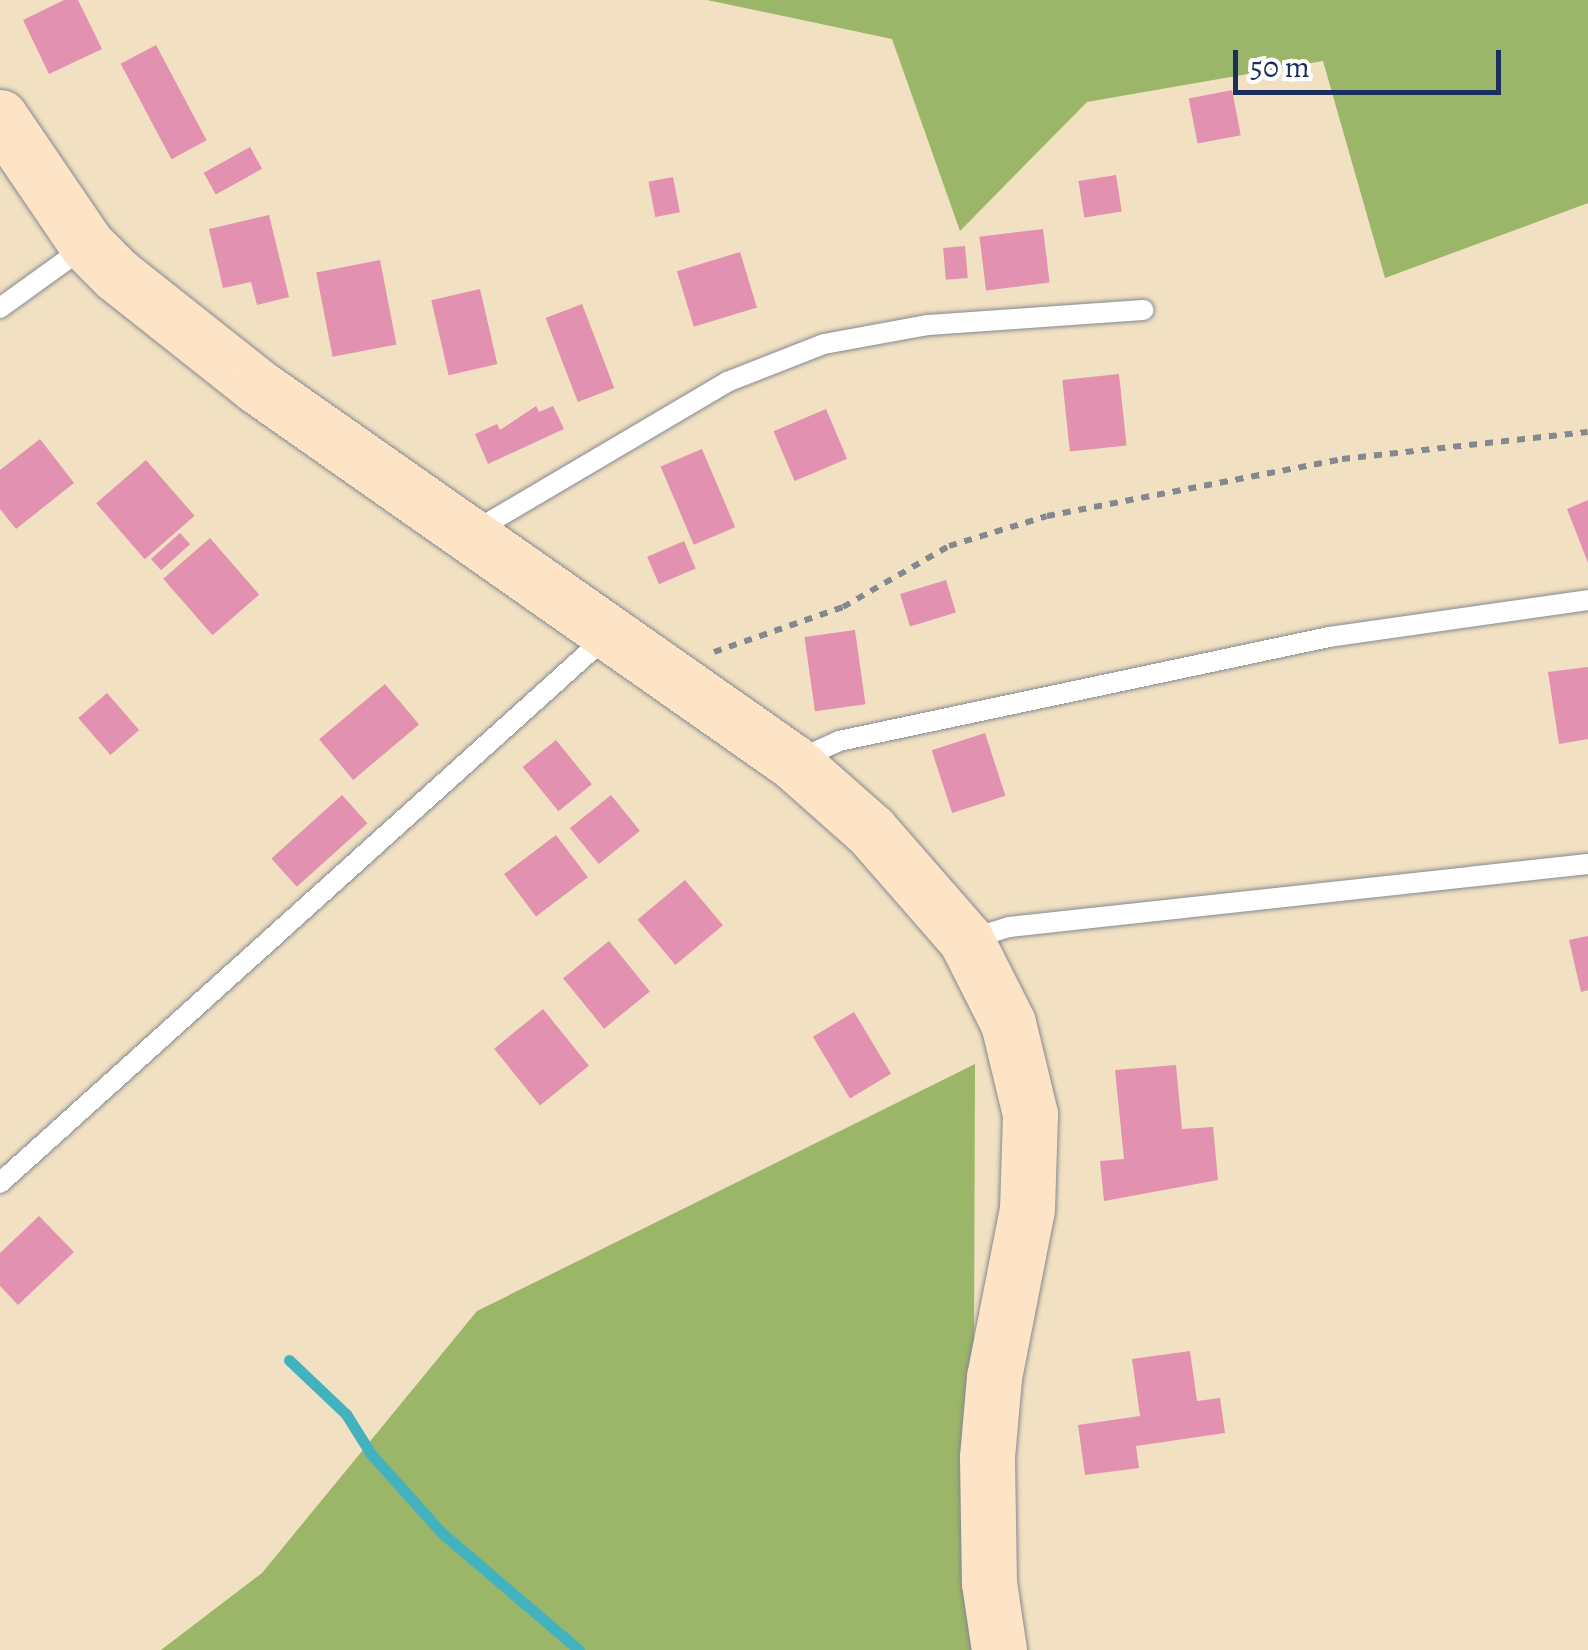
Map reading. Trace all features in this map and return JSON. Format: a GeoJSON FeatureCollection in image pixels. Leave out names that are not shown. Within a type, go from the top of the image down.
{"type":"FeatureCollection","features":[{"type":"Feature","properties":{"kind":"street"},"geometry":{"type":"LineString","coordinates":[[0,117],[87,245],[257,386],[794,762],[871,831],[966,940],[1008,1023],[1030,1114],[1027,1209],[994,1376],[987,1457],[989,1583],[999,1650]]}},
{"type":"Feature","properties":{"kind":"lane"},"geometry":{"type":"LineString","coordinates":[[0,308],[87,245]]}},
{"type":"Feature","properties":{"kind":"lane"},"geometry":{"type":"LineString","coordinates":[[467,536],[728,382],[824,344],[928,326],[1143,310]]}},
{"type":"Feature","properties":{"kind":"lane"},"geometry":{"type":"LineString","coordinates":[[794,762],[839,741],[1330,637],[1588,600]]}},
{"type":"Feature","properties":{"kind":"lane"},"geometry":{"type":"LineString","coordinates":[[0,1183],[612,631]]}},
{"type":"Feature","properties":{"kind":"lane"},"geometry":{"type":"LineString","coordinates":[[966,940],[1009,927],[1588,864]]}},
{"type":"Feature","properties":{"kind":"path"},"geometry":{"type":"LineString","coordinates":[[682,680],[715,651],[843,607],[949,546],[1047,516],[1342,460],[1588,432]]}},
{"type":"Feature","properties":{"kind":"green space"},"geometry":{"type":"Polygon","coordinates":[[[707,0],[1588,0],[1588,203],[1385,278],[1323,61],[1087,102],[960,231],[892,39],[707,0]]]}},
{"type":"Feature","properties":{"kind":"green space"},"geometry":{"type":"Polygon","coordinates":[[[975,1064],[974,1359],[995,1650],[161,1650],[262,1573],[477,1311],[975,1064]]]}},
{"type":"Feature","properties":{"kind":"building"},"geometry":{"type":"Polygon","coordinates":[[[64,0],[78,0],[102,49],[49,74],[23,20],[64,0]]]}},
{"type":"Feature","properties":{"kind":"building"},"geometry":{"type":"Polygon","coordinates":[[[156,45],[207,140],[171,159],[121,64],[156,45]]]}},
{"type":"Feature","properties":{"kind":"building"},"geometry":{"type":"Polygon","coordinates":[[[1232,90],[1241,135],[1198,144],[1189,98],[1232,90]]]}},
{"type":"Feature","properties":{"kind":"building"},"geometry":{"type":"Polygon","coordinates":[[[250,147],[262,169],[216,195],[204,173],[250,147]]]}},
{"type":"Feature","properties":{"kind":"building"},"geometry":{"type":"Polygon","coordinates":[[[1116,175],[1122,212],[1084,217],[1078,181],[1116,175]]]}},
{"type":"Feature","properties":{"kind":"building"},"geometry":{"type":"Polygon","coordinates":[[[673,177],[680,212],[655,217],[648,182],[673,177]]]}},
{"type":"Feature","properties":{"kind":"building"},"geometry":{"type":"Polygon","coordinates":[[[269,215],[289,297],[257,305],[251,282],[223,288],[209,229],[269,215]]]}},
{"type":"Feature","properties":{"kind":"building"},"geometry":{"type":"Polygon","coordinates":[[[1043,229],[1050,283],[986,290],[979,237],[1043,229]]]}},
{"type":"Feature","properties":{"kind":"building"},"geometry":{"type":"Polygon","coordinates":[[[965,246],[968,278],[946,280],[943,248],[965,246]]]}},
{"type":"Feature","properties":{"kind":"building"},"geometry":{"type":"Polygon","coordinates":[[[740,252],[757,307],[694,327],[677,271],[740,252]]]}},
{"type":"Feature","properties":{"kind":"building"},"geometry":{"type":"Polygon","coordinates":[[[380,260],[396,344],[333,357],[316,272],[380,260]]]}},
{"type":"Feature","properties":{"kind":"building"},"geometry":{"type":"Polygon","coordinates":[[[480,289],[497,364],[449,375],[431,300],[480,289]]]}},
{"type":"Feature","properties":{"kind":"building"},"geometry":{"type":"Polygon","coordinates":[[[582,304],[614,388],[578,402],[546,318],[582,304]]]}},
{"type":"Feature","properties":{"kind":"building"},"geometry":{"type":"Polygon","coordinates":[[[1119,374],[1127,446],[1070,452],[1062,380],[1119,374]]]}},
{"type":"Feature","properties":{"kind":"building"},"geometry":{"type":"Polygon","coordinates":[[[536,406],[539,412],[553,406],[564,429],[488,464],[475,434],[497,424],[500,430],[536,406]]]}},
{"type":"Feature","properties":{"kind":"building"},"geometry":{"type":"Polygon","coordinates":[[[826,409],[847,459],[795,481],[774,431],[826,409]]]}},
{"type":"Feature","properties":{"kind":"building"},"geometry":{"type":"Polygon","coordinates":[[[40,439],[74,483],[16,529],[0,509],[0,470],[40,439]]]}},
{"type":"Feature","properties":{"kind":"building"},"geometry":{"type":"Polygon","coordinates":[[[702,449],[735,527],[694,545],[661,467],[702,449]]]}},
{"type":"Feature","properties":{"kind":"building"},"geometry":{"type":"Polygon","coordinates":[[[146,460],[195,516],[145,559],[96,503],[146,460]]]}},
{"type":"Feature","properties":{"kind":"building"},"geometry":{"type":"Polygon","coordinates":[[[1588,500],[1588,563],[1567,509],[1588,500]]]}},
{"type":"Feature","properties":{"kind":"building"},"geometry":{"type":"Polygon","coordinates":[[[180,533],[190,544],[161,570],[151,559],[180,533]]]}},
{"type":"Feature","properties":{"kind":"building"},"geometry":{"type":"Polygon","coordinates":[[[210,538],[259,595],[212,635],[163,579],[210,538]]]}},
{"type":"Feature","properties":{"kind":"building"},"geometry":{"type":"Polygon","coordinates":[[[684,541],[696,569],[659,584],[647,557],[684,541]]]}},
{"type":"Feature","properties":{"kind":"building"},"geometry":{"type":"Polygon","coordinates":[[[946,580],[956,613],[910,627],[900,594],[946,580]]]}},
{"type":"Feature","properties":{"kind":"building"},"geometry":{"type":"Polygon","coordinates":[[[855,630],[865,704],[815,711],[804,637],[855,630]]]}},
{"type":"Feature","properties":{"kind":"building"},"geometry":{"type":"Polygon","coordinates":[[[1588,667],[1588,739],[1559,744],[1548,672],[1588,667]]]}},
{"type":"Feature","properties":{"kind":"building"},"geometry":{"type":"Polygon","coordinates":[[[385,684],[419,725],[353,780],[319,739],[385,684]]]}},
{"type":"Feature","properties":{"kind":"building"},"geometry":{"type":"Polygon","coordinates":[[[107,693],[139,730],[110,755],[78,718],[107,693]]]}},
{"type":"Feature","properties":{"kind":"building"},"geometry":{"type":"Polygon","coordinates":[[[985,733],[1005,796],[952,813],[932,750],[985,733]]]}},
{"type":"Feature","properties":{"kind":"building"},"geometry":{"type":"Polygon","coordinates":[[[556,740],[592,784],[558,811],[523,767],[556,740]]]}},
{"type":"Feature","properties":{"kind":"building"},"geometry":{"type":"Polygon","coordinates":[[[342,795],[367,823],[297,887],[271,859],[342,795]]]}},
{"type":"Feature","properties":{"kind":"building"},"geometry":{"type":"Polygon","coordinates":[[[611,795],[640,831],[599,864],[570,828],[611,795]]]}},
{"type":"Feature","properties":{"kind":"building"},"geometry":{"type":"Polygon","coordinates":[[[556,835],[588,877],[536,916],[504,874],[556,835]]]}},
{"type":"Feature","properties":{"kind":"building"},"geometry":{"type":"Polygon","coordinates":[[[685,880],[723,925],[675,965],[638,920],[685,880]]]}},
{"type":"Feature","properties":{"kind":"building"},"geometry":{"type":"Polygon","coordinates":[[[1588,936],[1588,990],[1581,992],[1569,940],[1588,936]]]}},
{"type":"Feature","properties":{"kind":"building"},"geometry":{"type":"Polygon","coordinates":[[[609,941],[650,992],[604,1029],[563,978],[609,941]]]}},
{"type":"Feature","properties":{"kind":"building"},"geometry":{"type":"Polygon","coordinates":[[[543,1009],[589,1066],[540,1105],[494,1049],[543,1009]]]}},
{"type":"Feature","properties":{"kind":"building"},"geometry":{"type":"Polygon","coordinates":[[[854,1012],[891,1074],[850,1098],[813,1037],[854,1012]]]}},
{"type":"Feature","properties":{"kind":"building"},"geometry":{"type":"Polygon","coordinates":[[[1176,1065],[1182,1129],[1213,1127],[1218,1180],[1104,1201],[1100,1161],[1124,1159],[1115,1070],[1176,1065]]]}},
{"type":"Feature","properties":{"kind":"building"},"geometry":{"type":"Polygon","coordinates":[[[39,1216],[74,1252],[18,1305],[0,1286],[0,1253],[39,1216]]]}},
{"type":"Feature","properties":{"kind":"building"},"geometry":{"type":"Polygon","coordinates":[[[1190,1351],[1197,1401],[1220,1398],[1225,1433],[1136,1446],[1139,1468],[1085,1475],[1078,1425],[1140,1416],[1132,1359],[1190,1351]]]}},
{"type":"Feature","properties":{"kind":"waterway"},"geometry":{"type":"LineString","coordinates":[[289,1360],[346,1414],[371,1454],[442,1533],[579,1650]]}}]}
